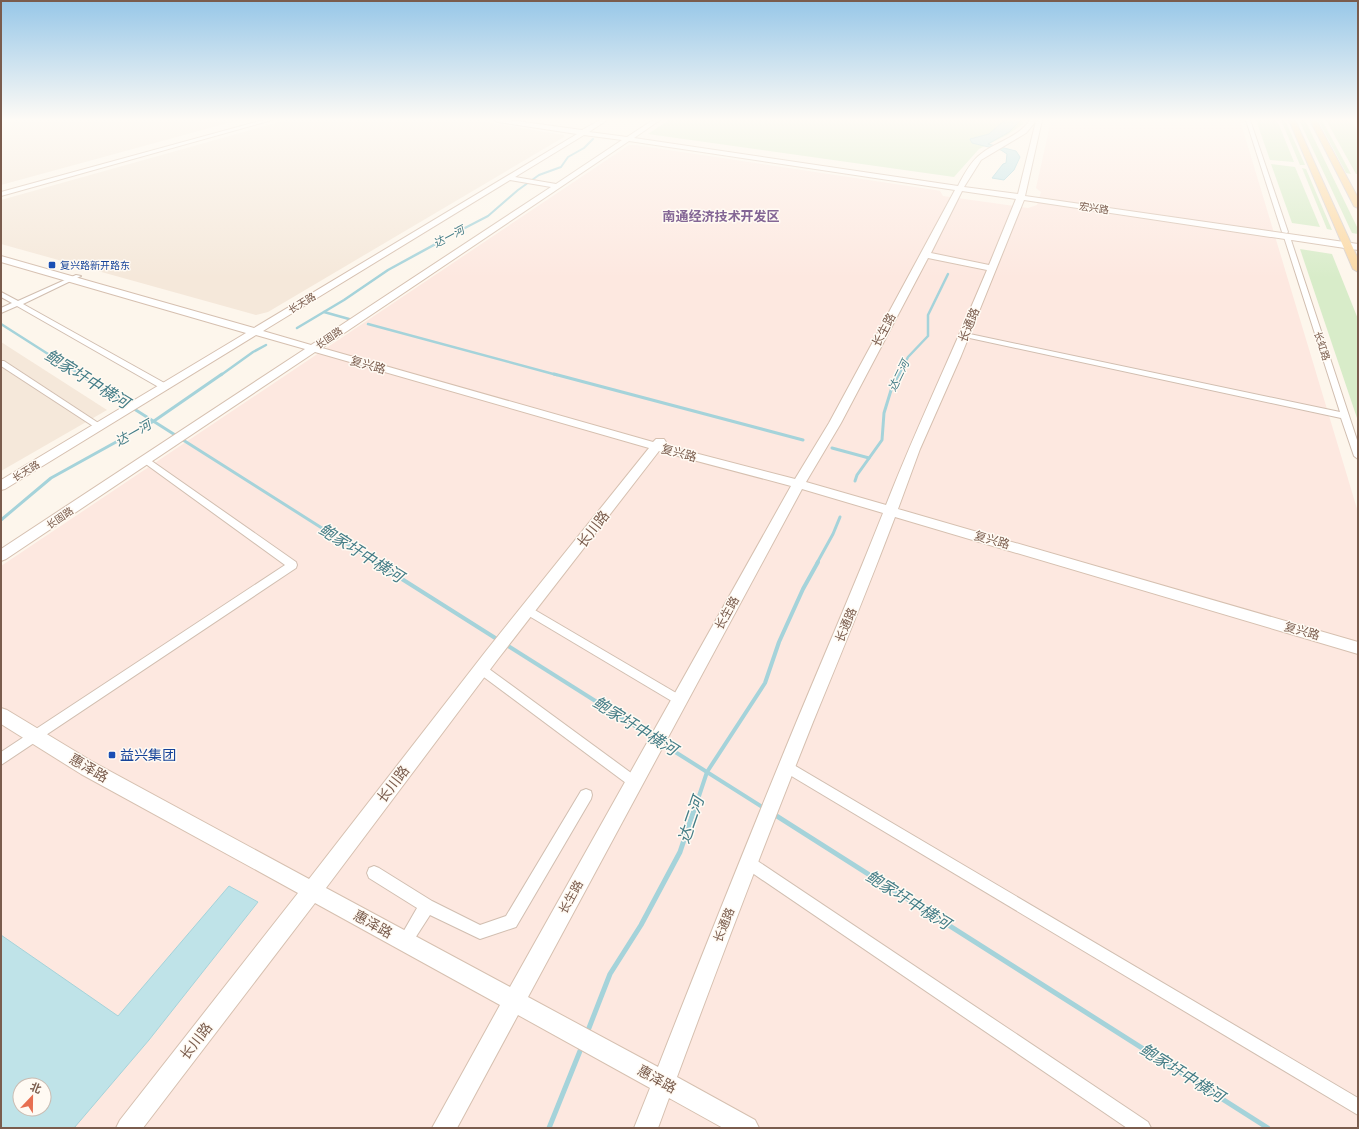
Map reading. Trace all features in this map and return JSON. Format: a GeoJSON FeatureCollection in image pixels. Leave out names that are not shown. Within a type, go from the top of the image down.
{"type":"FeatureCollection","features":[{"type":"Feature","properties":{"kind":"main road"},"geometry":{"type":"LineString","coordinates":[[1317,173],[1351,245],[1358,268]]}},
{"type":"Feature","properties":{"kind":"main road"},"geometry":{"type":"LineString","coordinates":[[1340,173],[1358,206]]}},
{"type":"Feature","properties":{"kind":"street"},"geometry":{"type":"LineString","coordinates":[[1,193],[73,173]]}},
{"type":"Feature","properties":{"kind":"street"},"geometry":{"type":"LineString","coordinates":[[1,193],[76,173]]}},
{"type":"Feature","properties":{"kind":"street","name":"长天路"},"geometry":{"type":"LineString","coordinates":[[1,486],[517,173]]}},
{"type":"Feature","properties":{"kind":"street","name":"长固路"},"geometry":{"type":"LineString","coordinates":[[1,556],[577,173]]}},
{"type":"Feature","properties":{"kind":"street","name":"宏兴路"},"geometry":{"type":"LineString","coordinates":[[869,173],[1286,234],[1351,245],[1358,242]]}},
{"type":"Feature","properties":{"kind":"street","name":"长生路"},"geometry":{"type":"LineString","coordinates":[[444,1128],[513,1000],[771,536],[800,481],[835,423],[961,186],[970,173]]}},
{"type":"Feature","properties":{"kind":"street","name":"长通路"},"geometry":{"type":"LineString","coordinates":[[646,1128],[717,943],[856,601],[914,450],[992,268],[1021,195],[1026,173]]}},
{"type":"Feature","properties":{"kind":"street","name":"长虹路"},"geometry":{"type":"LineString","coordinates":[[1266,173],[1358,456]]}},
{"type":"Feature","properties":{"kind":"street"},"geometry":{"type":"LineString","coordinates":[[508,178],[556,186]]}},
{"type":"Feature","properties":{"kind":"street","name":"复兴路"},"geometry":{"type":"LineString","coordinates":[[1,254],[74,277],[316,347],[658,444],[800,481],[1358,648]]}},
{"type":"Feature","properties":{"kind":"street"},"geometry":{"type":"LineString","coordinates":[[925,255],[992,268]]}},
{"type":"Feature","properties":{"kind":"street","name":"复兴路"},"geometry":{"type":"LineString","coordinates":[[1,259],[74,277]]}},
{"type":"Feature","properties":{"kind":"street"},"geometry":{"type":"LineString","coordinates":[[1,311],[74,277]]}},
{"type":"Feature","properties":{"kind":"street"},"geometry":{"type":"LineString","coordinates":[[1,294],[165,386]]}},
{"type":"Feature","properties":{"kind":"street"},"geometry":{"type":"LineString","coordinates":[[964,335],[1345,416]]}},
{"type":"Feature","properties":{"kind":"street"},"geometry":{"type":"LineString","coordinates":[[1,363],[99,426]]}},
{"type":"Feature","properties":{"kind":"street","name":"长川路"},"geometry":{"type":"LineString","coordinates":[[128,1128],[313,891],[492,655],[658,444]]}},
{"type":"Feature","properties":{"kind":"street"},"geometry":{"type":"LineString","coordinates":[[1,759],[292,566],[146,460]]}},
{"type":"Feature","properties":{"kind":"street","name":"复兴路"},"geometry":{"type":"LineString","coordinates":[[892,508],[1358,639]]}},
{"type":"Feature","properties":{"kind":"street"},"geometry":{"type":"LineString","coordinates":[[528,610],[676,707]]}},
{"type":"Feature","properties":{"kind":"street"},"geometry":{"type":"LineString","coordinates":[[482,669],[639,774]]}},
{"type":"Feature","properties":{"kind":"street","name":"惠泽路"},"geometry":{"type":"LineString","coordinates":[[1,715],[87,768],[747,1128]]}},
{"type":"Feature","properties":{"kind":"street"},"geometry":{"type":"LineString","coordinates":[[786,772],[1358,1107]]}},
{"type":"Feature","properties":{"kind":"street"},"geometry":{"type":"LineString","coordinates":[[374,873],[427,906],[480,932],[511,922],[586,795]]}},
{"type":"Feature","properties":{"kind":"street"},"geometry":{"type":"LineString","coordinates":[[753,855],[1142,1128]]}},
{"type":"Feature","properties":{"kind":"street"},"geometry":{"type":"LineString","coordinates":[[405,941],[427,906]]}},
{"type":"Feature","properties":{"kind":"shaded area"},"geometry":{"type":"Polygon","coordinates":[[[1,173],[46,173],[1,185],[1,173]]]}},
{"type":"Feature","properties":{"kind":"shaded area"},"geometry":{"type":"Polygon","coordinates":[[[98,173],[504,173],[268,312],[256,315],[1,244],[1,200],[98,173]]]}},
{"type":"Feature","properties":{"kind":"shaded area"},"geometry":{"type":"Polygon","coordinates":[[[588,173],[820,173],[935,190],[940,191],[943,196],[1028,208],[1037,205],[1041,192],[1036,188],[1039,173],[1256,173],[1358,512],[1358,1128],[1,1128],[1,566],[588,173]]]}},
{"type":"Feature","properties":{"kind":"shaded area"},"geometry":{"type":"Polygon","coordinates":[[[1,342],[107,410],[1,471],[1,342]]]}},
{"type":"Feature","properties":{"kind":"green space"},"geometry":{"type":"Polygon","coordinates":[[[923,173],[958,173],[954,177],[923,173]]]}},
{"type":"Feature","properties":{"kind":"green space"},"geometry":{"type":"Polygon","coordinates":[[[1274,173],[1297,173],[1320,227],[1292,223],[1274,173]]]}},
{"type":"Feature","properties":{"kind":"green space"},"geometry":{"type":"Polygon","coordinates":[[[1304,173],[1308,173],[1332,230],[1327,229],[1304,173]]]}},
{"type":"Feature","properties":{"kind":"green space"},"geometry":{"type":"Polygon","coordinates":[[[1324,173],[1331,173],[1358,229],[1358,234],[1352,233],[1324,173]]]}},
{"type":"Feature","properties":{"kind":"green space"},"geometry":{"type":"Polygon","coordinates":[[[1300,249],[1332,254],[1358,319],[1358,421],[1300,249]]]}},
{"type":"Feature","properties":{"kind":"water"},"geometry":{"type":"Polygon","coordinates":[[[996,173],[1011,173],[1004,180],[992,178],[996,173]]]}},
{"type":"Feature","properties":{"kind":"water"},"geometry":{"type":"Polygon","coordinates":[[[229,886],[258,902],[149,1040],[74,1128],[1,1128],[1,935],[118,1016],[229,886]]]}},
{"type":"Feature","properties":{"kind":"waterway","name":"达一河"},"geometry":{"type":"LineString","coordinates":[[461,230],[488,216],[518,190],[539,175],[545,173]]}},
{"type":"Feature","properties":{"kind":"waterway","name":"达一河"},"geometry":{"type":"LineString","coordinates":[[297,328],[344,300],[388,270],[463,229]]}},
{"type":"Feature","properties":{"kind":"waterway","name":"达二河"},"geometry":{"type":"LineString","coordinates":[[899,375],[908,357],[928,336],[928,315],[948,274]]}},
{"type":"Feature","properties":{"kind":"waterway"},"geometry":{"type":"LineString","coordinates":[[324,312],[349,319]]}},
{"type":"Feature","properties":{"kind":"waterway","name":"鲍家圩中横河"},"geometry":{"type":"LineString","coordinates":[[1,324],[81,375]]}},
{"type":"Feature","properties":{"kind":"waterway"},"geometry":{"type":"LineString","coordinates":[[368,324],[557,375]]}},
{"type":"Feature","properties":{"kind":"waterway","name":"达一河"},"geometry":{"type":"LineString","coordinates":[[221,375],[253,352],[266,345]]}},
{"type":"Feature","properties":{"kind":"waterway","name":"鲍家圩中横河"},"geometry":{"type":"LineString","coordinates":[[79,374],[154,421]]}},
{"type":"Feature","properties":{"kind":"waterway","name":"达一河"},"geometry":{"type":"LineString","coordinates":[[154,421],[222,374]]}},
{"type":"Feature","properties":{"kind":"waterway"},"geometry":{"type":"LineString","coordinates":[[554,374],[803,440]]}},
{"type":"Feature","properties":{"kind":"waterway","name":"达二河"},"geometry":{"type":"LineString","coordinates":[[855,481],[857,475],[882,440],[884,413],[892,387],[899,374]]}},
{"type":"Feature","properties":{"kind":"waterway","name":"达一河"},"geometry":{"type":"LineString","coordinates":[[1,520],[51,478],[154,421]]}},
{"type":"Feature","properties":{"kind":"waterway","name":"鲍家圩中横河"},"geometry":{"type":"LineString","coordinates":[[154,421],[377,563]]}},
{"type":"Feature","properties":{"kind":"waterway"},"geometry":{"type":"LineString","coordinates":[[832,448],[869,458]]}},
{"type":"Feature","properties":{"kind":"waterway","name":"达二河"},"geometry":{"type":"LineString","coordinates":[[817,563],[833,534],[840,517]]}},
{"type":"Feature","properties":{"kind":"waterway","name":"鲍家圩中横河"},"geometry":{"type":"LineString","coordinates":[[375,562],[500,641]]}},
{"type":"Feature","properties":{"kind":"waterway","name":"达二河"},"geometry":{"type":"LineString","coordinates":[[707,772],[765,683],[779,642],[803,589],[818,562]]}},
{"type":"Feature","properties":{"kind":"waterway","name":"鲍家圩中横河"},"geometry":{"type":"LineString","coordinates":[[505,644],[654,738]]}},
{"type":"Feature","properties":{"kind":"waterway","name":"鲍家圩中横河"},"geometry":{"type":"LineString","coordinates":[[661,743],[707,772]]}},
{"type":"Feature","properties":{"kind":"waterway","name":"达二河"},"geometry":{"type":"LineString","coordinates":[[695,808],[707,772]]}},
{"type":"Feature","properties":{"kind":"waterway","name":"鲍家圩中横河"},"geometry":{"type":"LineString","coordinates":[[707,772],[764,808]]}},
{"type":"Feature","properties":{"kind":"waterway","name":"达二河"},"geometry":{"type":"LineString","coordinates":[[587,1033],[610,974],[641,925],[680,852],[695,807]]}},
{"type":"Feature","properties":{"kind":"waterway","name":"鲍家圩中横河"},"geometry":{"type":"LineString","coordinates":[[772,813],[1268,1128]]}},
{"type":"Feature","properties":{"kind":"waterway","name":"达二河"},"geometry":{"type":"LineString","coordinates":[[549,1128],[582,1046]]}},
{"type":"Feature","properties":{"kind":"place","name":"复兴路新开路东"},"geometry":{"type":"Point","coordinates":[52,265]}},
{"type":"Feature","properties":{"kind":"place","name":"益兴集团"},"geometry":{"type":"Point","coordinates":[112,755]}},
{"type":"Feature","properties":{"kind":"district","name":"南通经济技术开发区"},"geometry":{"type":"Point","coordinates":[721,216]}}]}
